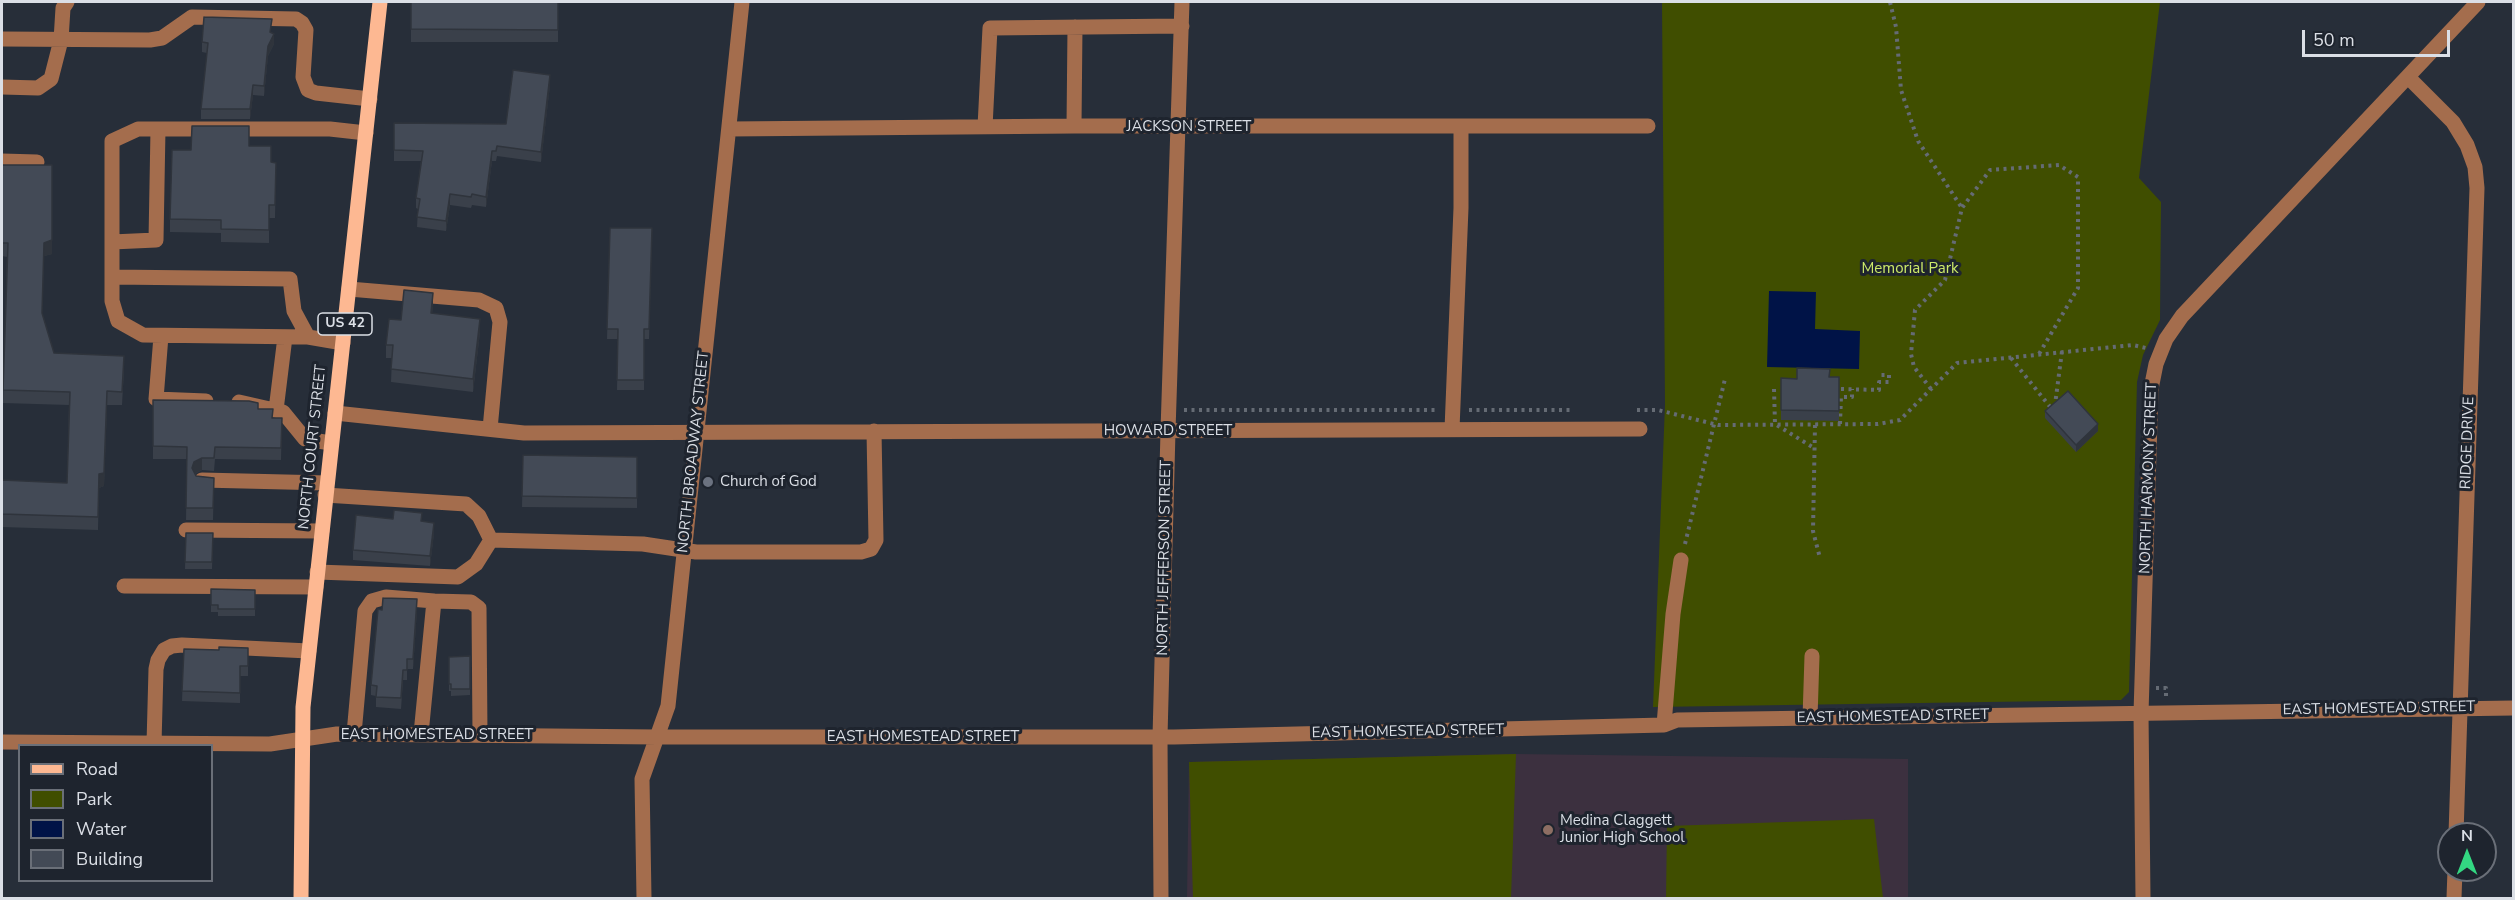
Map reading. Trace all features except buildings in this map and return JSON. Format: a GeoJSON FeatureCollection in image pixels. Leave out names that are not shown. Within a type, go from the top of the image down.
{"type":"FeatureCollection","features":[{"type":"Feature","properties":{"kind":"main road","name":"NORTH COURT STREET"},"geometry":{"type":"LineString","coordinates":[[301,898],[302,739],[309,651],[380,2]]}},
{"type":"Feature","properties":{"kind":"street"},"geometry":{"type":"LineString","coordinates":[[2,87],[38,88],[51,79],[61,40],[63,8],[67,2]]}},
{"type":"Feature","properties":{"kind":"street","name":"NORTH BROADWAY STREET"},"geometry":{"type":"LineString","coordinates":[[644,898],[642,779],[668,706],[742,2]]}},
{"type":"Feature","properties":{"kind":"street","name":"NORTH JEFFERSON STREET"},"geometry":{"type":"LineString","coordinates":[[1161,898],[1160,737],[1182,2]]}},
{"type":"Feature","properties":{"kind":"street","name":"NORTH HARMONY STREET"},"geometry":{"type":"LineString","coordinates":[[2143,898],[2141,712],[2151,389],[2161,352],[2166,339],[2182,315],[2478,2]]}},
{"type":"Feature","properties":{"kind":"street"},"geometry":{"type":"LineString","coordinates":[[2,39],[150,40],[162,38],[192,17],[296,20],[302,23],[306,30],[303,77],[309,90],[316,93],[370,99]]}},
{"type":"Feature","properties":{"kind":"street"},"geometry":{"type":"LineString","coordinates":[[985,127],[990,28],[1182,26]]}},
{"type":"Feature","properties":{"kind":"street"},"geometry":{"type":"LineString","coordinates":[[1074,126],[1075,27]]}},
{"type":"Feature","properties":{"kind":"street","name":"RIDGE DRIVE"},"geometry":{"type":"LineString","coordinates":[[2408,77],[2453,122],[2463,137],[2475,167],[2477,188],[2456,822]]}},
{"type":"Feature","properties":{"kind":"street","name":"JACKSON STREET"},"geometry":{"type":"LineString","coordinates":[[729,129],[1074,126],[1648,126]]}},
{"type":"Feature","properties":{"kind":"street"},"geometry":{"type":"LineString","coordinates":[[1452,429],[1461,208],[1461,126]]}},
{"type":"Feature","properties":{"kind":"street"},"geometry":{"type":"LineString","coordinates":[[343,343],[308,337],[143,335],[117,321],[112,301],[112,141],[138,129],[330,129],[366,133]]}},
{"type":"Feature","properties":{"kind":"street"},"geometry":{"type":"LineString","coordinates":[[112,242],[154,242],[157,239],[158,129]]}},
{"type":"Feature","properties":{"kind":"street"},"geometry":{"type":"LineString","coordinates":[[2,161],[38,162]]}},
{"type":"Feature","properties":{"kind":"street"},"geometry":{"type":"LineString","coordinates":[[112,277],[290,279],[294,310],[308,337]]}},
{"type":"Feature","properties":{"kind":"street"},"geometry":{"type":"LineString","coordinates":[[348,289],[479,300],[496,308],[500,322],[490,429]]}},
{"type":"Feature","properties":{"kind":"street"},"geometry":{"type":"LineString","coordinates":[[160,336],[156,399],[245,402],[283,412],[305,439],[331,443]]}},
{"type":"Feature","properties":{"kind":"street"},"geometry":{"type":"LineString","coordinates":[[276,410],[285,337]]}},
{"type":"Feature","properties":{"kind":"street","name":"HOWARD STREET"},"geometry":{"type":"LineString","coordinates":[[335,413],[524,433],[1640,429]]}},
{"type":"Feature","properties":{"kind":"street"},"geometry":{"type":"LineString","coordinates":[[491,540],[643,544],[683,551],[726,553],[861,552],[871,549],[876,540],[874,431]]}},
{"type":"Feature","properties":{"kind":"street"},"geometry":{"type":"LineString","coordinates":[[202,480],[326,489],[466,504],[478,516],[491,540]]}},
{"type":"Feature","properties":{"kind":"street"},"geometry":{"type":"LineString","coordinates":[[186,530],[322,531]]}},
{"type":"Feature","properties":{"kind":"street"},"geometry":{"type":"LineString","coordinates":[[124,586],[458,577],[476,564],[491,540]]}},
{"type":"Feature","properties":{"kind":"street"},"geometry":{"type":"LineString","coordinates":[[1664,725],[1673,614],[1681,560]]}},
{"type":"Feature","properties":{"kind":"street"},"geometry":{"type":"LineString","coordinates":[[354,734],[365,611],[369,604],[378,598],[386,597],[471,602],[479,608],[480,735]]}},
{"type":"Feature","properties":{"kind":"street"},"geometry":{"type":"LineString","coordinates":[[421,734],[434,601]]}},
{"type":"Feature","properties":{"kind":"street"},"geometry":{"type":"LineString","coordinates":[[154,744],[156,669],[164,650],[182,645],[309,651]]}},
{"type":"Feature","properties":{"kind":"street"},"geometry":{"type":"LineString","coordinates":[[1810,718],[1812,656]]}},
{"type":"Feature","properties":{"kind":"street","name":"EAST HOMESTEAD STREET"},"geometry":{"type":"LineString","coordinates":[[2,742],[270,744],[354,734],[658,737],[1160,737],[1664,725],[1677,720],[2514,708]]}},
{"type":"Feature","properties":{"kind":"street"},"geometry":{"type":"LineString","coordinates":[[2454,898],[2455,882]]}},
{"type":"Feature","properties":{"kind":"path"},"geometry":{"type":"LineString","coordinates":[[1890,2],[1896,27],[1901,90],[1918,141],[1962,208]]}},
{"type":"Feature","properties":{"kind":"path"},"geometry":{"type":"LineString","coordinates":[[1931,389],[1914,367],[1911,354],[1915,310],[1945,280],[1962,208],[1990,170],[2059,165],[2078,177],[2078,288],[2039,355]]}},
{"type":"Feature","properties":{"kind":"path"},"geometry":{"type":"LineString","coordinates":[[1629,410],[1658,410],[1715,424],[1878,424],[1900,420],[1957,363],[2133,345],[2161,352]]}},
{"type":"Feature","properties":{"kind":"path"},"geometry":{"type":"LineString","coordinates":[[2011,358],[2051,408],[2055,405],[2062,351]]}},
{"type":"Feature","properties":{"kind":"path"},"geometry":{"type":"LineString","coordinates":[[1841,388],[1878,390],[1878,382],[1889,382],[1889,375],[1878,375]]}},
{"type":"Feature","properties":{"kind":"path"},"geometry":{"type":"LineString","coordinates":[[1681,560],[1725,379]]}},
{"type":"Feature","properties":{"kind":"path"},"geometry":{"type":"LineString","coordinates":[[1774,388],[1775,424]]}},
{"type":"Feature","properties":{"kind":"path"},"geometry":{"type":"LineString","coordinates":[[1840,424],[1841,397],[1852,397],[1852,389]]}},
{"type":"Feature","properties":{"kind":"path"},"geometry":{"type":"LineString","coordinates":[[1182,410],[1582,410]]}},
{"type":"Feature","properties":{"kind":"path"},"geometry":{"type":"LineString","coordinates":[[1775,424],[1815,448]]}},
{"type":"Feature","properties":{"kind":"path"},"geometry":{"type":"LineString","coordinates":[[1815,425],[1813,531],[1820,558]]}},
{"type":"Feature","properties":{"kind":"shaded area","name":"Medina Claggett Junior High School"},"geometry":{"type":"Polygon","coordinates":[[[1516,754],[1908,759],[1908,898],[1187,898],[1189,762],[1516,754]]]}},
{"type":"Feature","properties":{"kind":"green space","name":"Memorial Park"},"geometry":{"type":"Polygon","coordinates":[[[1662,2],[2160,2],[2139,178],[2161,202],[2160,320],[2143,355],[2137,382],[2129,692],[2121,700],[1653,707],[1665,405],[1662,2]]]}},
{"type":"Feature","properties":{"kind":"green space"},"geometry":{"type":"Polygon","coordinates":[[[1516,754],[1511,898],[1193,898],[1189,762],[1516,754]]]}},
{"type":"Feature","properties":{"kind":"green space"},"geometry":{"type":"Polygon","coordinates":[[[1874,819],[1883,898],[1666,898],[1667,826],[1874,819]]]}},
{"type":"Feature","properties":{"kind":"water"},"geometry":{"type":"Polygon","coordinates":[[[1769,291],[1816,292],[1815,329],[1860,331],[1859,369],[1767,367],[1769,291]]]}},
{"type":"Feature","properties":{"kind":"place","name":"Church of God"},"geometry":{"type":"Point","coordinates":[708,482]}},
{"type":"Feature","properties":{"kind":"place","name":"Medina Claggett Junior High School"},"geometry":{"type":"Point","coordinates":[1548,830]}}]}
